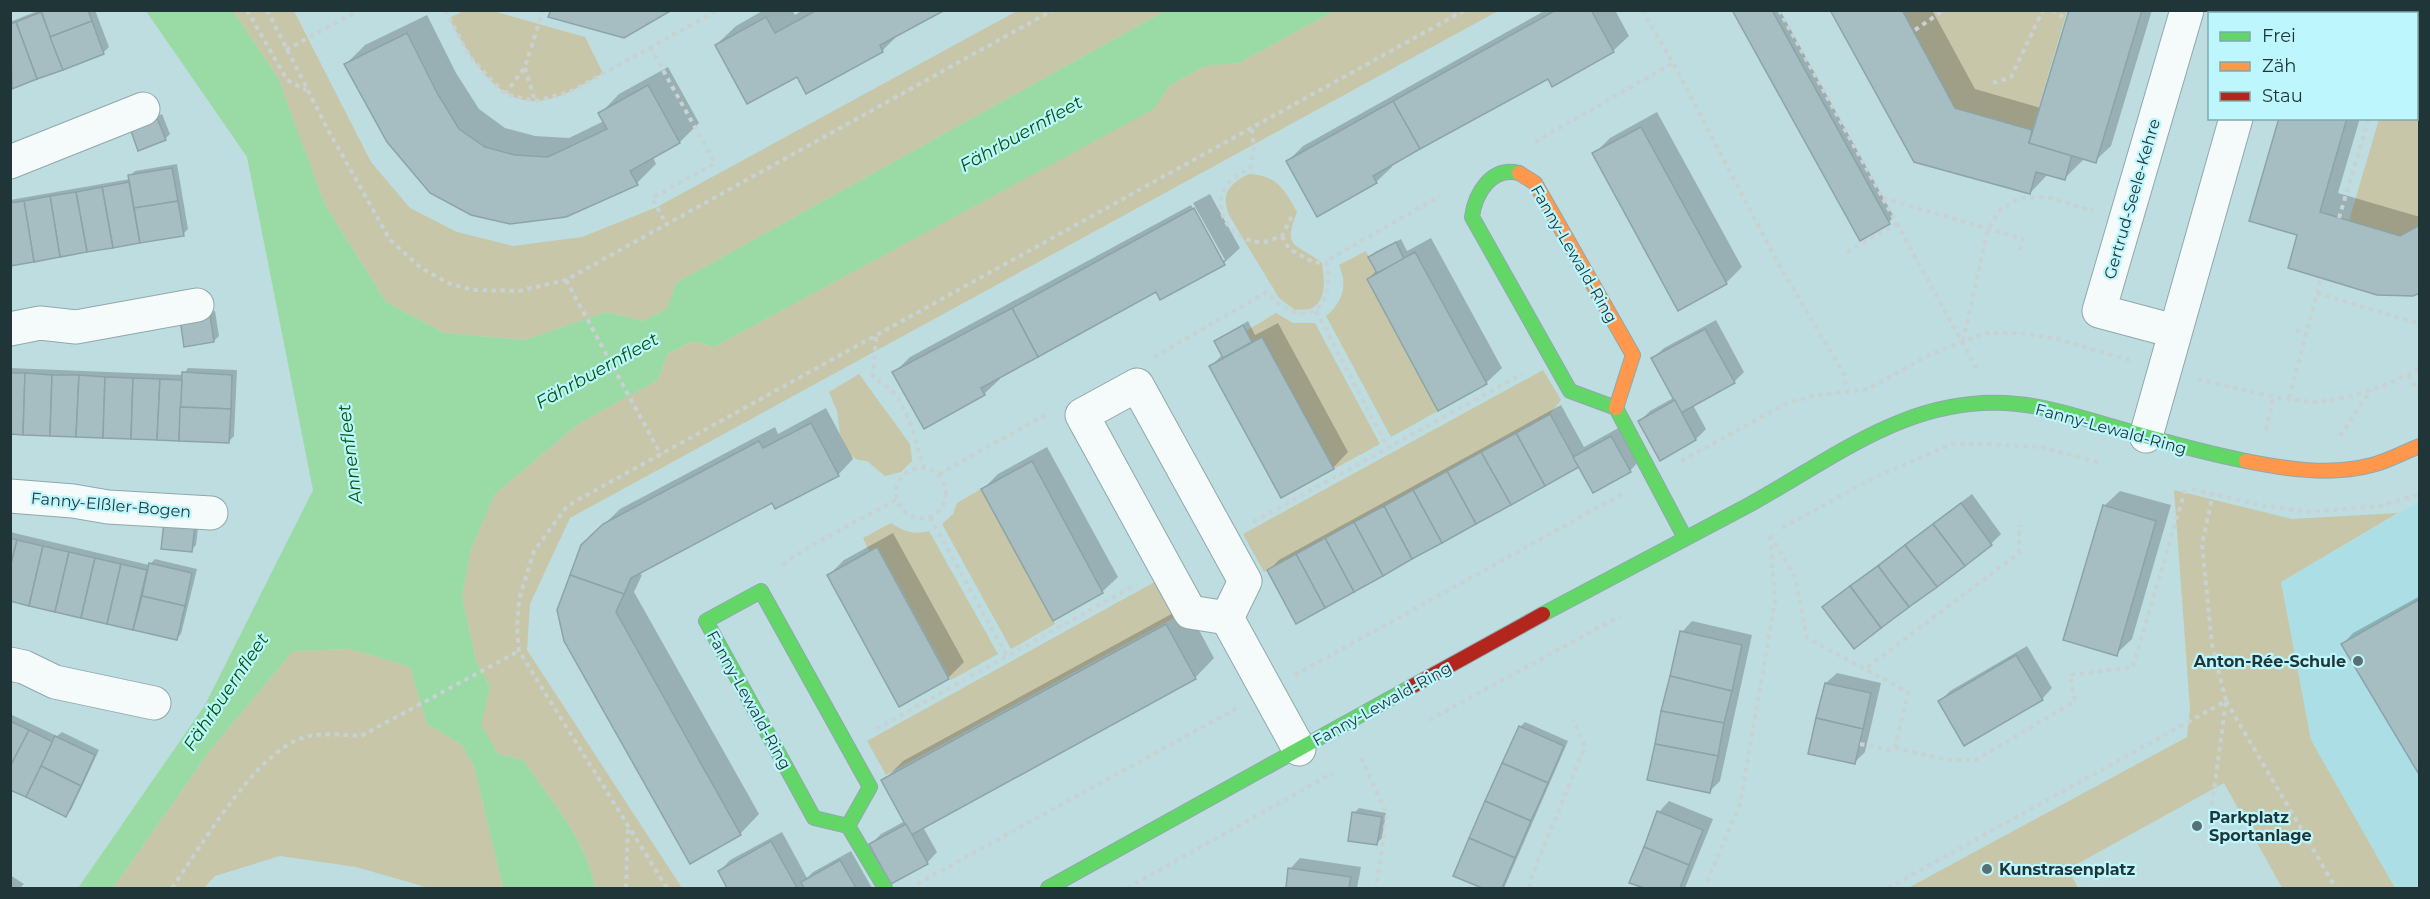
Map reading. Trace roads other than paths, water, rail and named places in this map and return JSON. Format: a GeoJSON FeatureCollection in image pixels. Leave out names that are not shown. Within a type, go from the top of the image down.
{"type":"FeatureCollection","features":[{"type":"Feature","properties":{"kind":"street","name":"Gertrud-Seele-Kehre"},"geometry":{"type":"LineString","coordinates":[[2174,331],[2099,311],[2187,10]]}},
{"type":"Feature","properties":{"kind":"street"},"geometry":{"type":"LineString","coordinates":[[10,162],[142,109]]}},
{"type":"Feature","properties":{"kind":"street"},"geometry":{"type":"LineString","coordinates":[[2146,436],[2235,120]]}},
{"type":"Feature","properties":{"kind":"street","name":"Fanny-Lewald-Ring"},"geometry":{"type":"LineString","coordinates":[[1507,172],[1523,174],[1535,183],[1633,355],[1616,408],[1570,391],[1472,216],[1472,204],[1485,182],[1507,172]]}},
{"type":"Feature","properties":{"kind":"street"},"geometry":{"type":"LineString","coordinates":[[10,329],[40,323],[76,327],[197,305]]}},
{"type":"Feature","properties":{"kind":"street"},"geometry":{"type":"LineString","coordinates":[[1137,385],[1245,581],[1227,618],[1190,612],[1082,415],[1137,385]]}},
{"type":"Feature","properties":{"kind":"street","name":"Fanny-Lewald-Ring"},"geometry":{"type":"LineString","coordinates":[[1048,888],[1888,425],[1934,409],[1996,403],[2044,409],[2199,452],[2289,470],[2344,470],[2372,465],[2420,446]]}},
{"type":"Feature","properties":{"kind":"street"},"geometry":{"type":"LineString","coordinates":[[1616,408],[1686,538]]}},
{"type":"Feature","properties":{"kind":"street","name":"Fanny-Elßler-Bogen"},"geometry":{"type":"LineString","coordinates":[[10,496],[73,501],[108,507],[210,513]]}},
{"type":"Feature","properties":{"kind":"street","name":"Fanny-Lewald-Ring"},"geometry":{"type":"LineString","coordinates":[[761,591],[870,787],[848,826],[814,818],[706,621],[761,591]]}},
{"type":"Feature","properties":{"kind":"street","name":"Fanny-Lewald-Ring"},"geometry":{"type":"LineString","coordinates":[[1227,618],[1299,749]]}},
{"type":"Feature","properties":{"kind":"street"},"geometry":{"type":"LineString","coordinates":[[10,664],[24,667],[55,682],[154,704]]}},
{"type":"Feature","properties":{"kind":"street"},"geometry":{"type":"LineString","coordinates":[[848,826],[885,888]]}},
{"type":"Feature","properties":{"kind":"water"},"geometry":{"type":"Polygon","coordinates":[[[146,11],[233,11],[278,78],[325,205],[386,302],[444,333],[525,340],[607,312],[643,321],[667,309],[676,283],[1165,11],[1334,11],[1239,63],[1204,66],[1169,86],[1154,109],[714,347],[693,341],[667,354],[658,380],[578,424],[495,494],[471,549],[462,597],[476,661],[490,687],[481,725],[498,754],[523,760],[556,805],[584,854],[595,888],[503,888],[474,766],[461,744],[427,724],[410,667],[351,649],[293,651],[211,749],[113,888],[78,888],[205,705],[313,490],[247,157],[146,11]]]}},
{"type":"Feature","properties":{"kind":"place","name":"Anton-Rée-Schule"},"geometry":{"type":"Point","coordinates":[2358,661]}},
{"type":"Feature","properties":{"kind":"place","name":"Parkplatz Sportanlage"},"geometry":{"type":"Point","coordinates":[2197,826]}},
{"type":"Feature","properties":{"kind":"place","name":"Kunstrasenplatz"},"geometry":{"type":"Point","coordinates":[1987,869]}},
{"type":"Feature","properties":{"kind":"water label","name":"Fährbuernfleet"},"geometry":{"type":"Point","coordinates":[1021,134]}},
{"type":"Feature","properties":{"kind":"water label","name":"Fährbuernfleet"},"geometry":{"type":"Point","coordinates":[597,371]}},
{"type":"Feature","properties":{"kind":"water label","name":"Annenfleet"},"geometry":{"type":"Point","coordinates":[350,454]}},
{"type":"Feature","properties":{"kind":"water label","name":"Fährbuernfleet"},"geometry":{"type":"Point","coordinates":[226,692]}}]}
